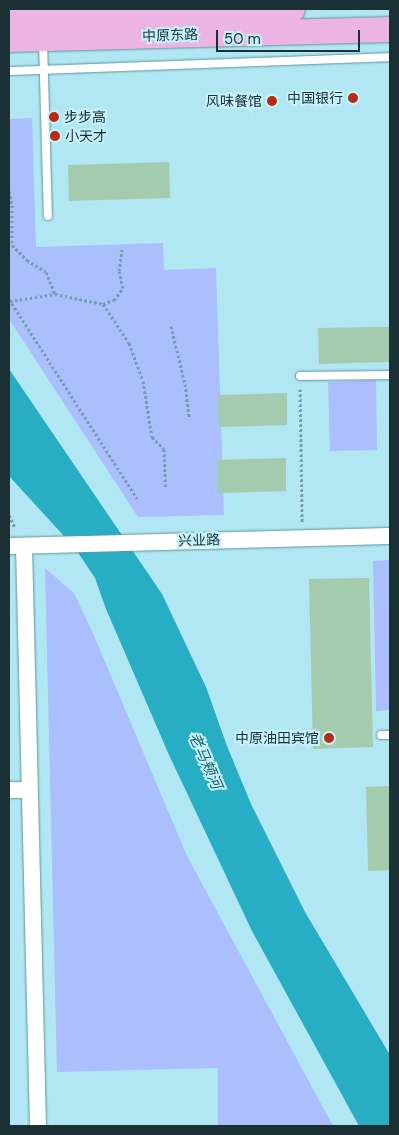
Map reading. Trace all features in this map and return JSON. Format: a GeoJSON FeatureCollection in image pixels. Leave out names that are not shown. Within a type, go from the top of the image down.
{"type":"FeatureCollection","features":[{"type":"Feature","properties":{"kind":"main road","name":"中原东路"},"geometry":{"type":"LineString","coordinates":[[9,16],[162,10],[292,9]]}},
{"type":"Feature","properties":{"kind":"main road","name":"中原东路"},"geometry":{"type":"LineString","coordinates":[[9,40],[390,29]]}},
{"type":"Feature","properties":{"kind":"street","name":"兴业路"},"geometry":{"type":"LineString","coordinates":[[16,546],[390,536]]}},
{"type":"Feature","properties":{"kind":"street"},"geometry":{"type":"LineString","coordinates":[[16,546],[29,790],[38,1126]]}},
{"type":"Feature","properties":{"kind":"street"},"geometry":{"type":"LineString","coordinates":[[9,790],[29,790]]}},
{"type":"Feature","properties":{"kind":"lane"},"geometry":{"type":"LineString","coordinates":[[43,39],[48,216]]}},
{"type":"Feature","properties":{"kind":"lane"},"geometry":{"type":"LineString","coordinates":[[9,70],[390,57]]}},
{"type":"Feature","properties":{"kind":"lane"},"geometry":{"type":"LineString","coordinates":[[300,376],[390,375]]}},
{"type":"Feature","properties":{"kind":"lane"},"geometry":{"type":"LineString","coordinates":[[381,736],[390,735]]}},
{"type":"Feature","properties":{"kind":"path"},"geometry":{"type":"LineString","coordinates":[[9,191],[12,205],[12,245],[26,260],[46,272],[55,294]]}},
{"type":"Feature","properties":{"kind":"path"},"geometry":{"type":"LineString","coordinates":[[122,249],[119,271],[123,288],[114,300],[103,304],[55,294],[10,300],[137,498]]}},
{"type":"Feature","properties":{"kind":"path"},"geometry":{"type":"LineString","coordinates":[[103,304],[129,343],[143,381],[152,437],[164,449],[165,487]]}},
{"type":"Feature","properties":{"kind":"path"},"geometry":{"type":"LineString","coordinates":[[171,326],[185,384],[189,418]]}},
{"type":"Feature","properties":{"kind":"path"},"geometry":{"type":"LineString","coordinates":[[300,376],[302,538]]}},
{"type":"Feature","properties":{"kind":"shaded area"},"geometry":{"type":"Polygon","coordinates":[[[32,118],[36,247],[163,243],[164,270],[216,268],[224,515],[138,517],[9,319],[9,119],[32,118]]]}},
{"type":"Feature","properties":{"kind":"shaded area"},"geometry":{"type":"Polygon","coordinates":[[[376,380],[377,450],[330,451],[328,382],[376,380]]]}},
{"type":"Feature","properties":{"kind":"shaded area"},"geometry":{"type":"Polygon","coordinates":[[[390,560],[390,710],[376,711],[373,561],[390,560]]]}},
{"type":"Feature","properties":{"kind":"shaded area"},"geometry":{"type":"Polygon","coordinates":[[[45,568],[74,593],[92,631],[187,856],[333,1126],[218,1126],[218,1068],[57,1072],[45,568]]]}},
{"type":"Feature","properties":{"kind":"water","name":"老马颊河"},"geometry":{"type":"Polygon","coordinates":[[[9,369],[162,594],[206,687],[227,746],[251,804],[305,912],[390,1055],[390,1126],[359,1126],[252,931],[169,755],[106,609],[95,578],[75,548],[9,476],[9,369]]]}},
{"type":"Feature","properties":{"kind":"building"},"geometry":{"type":"Polygon","coordinates":[[[169,162],[170,198],[69,201],[68,165],[169,162]]]}},
{"type":"Feature","properties":{"kind":"building"},"geometry":{"type":"Polygon","coordinates":[[[390,327],[390,362],[319,364],[318,328],[390,327]]]}},
{"type":"Feature","properties":{"kind":"building"},"geometry":{"type":"Polygon","coordinates":[[[287,393],[287,425],[219,427],[218,395],[287,393]]]}},
{"type":"Feature","properties":{"kind":"building"},"geometry":{"type":"Polygon","coordinates":[[[286,458],[286,491],[218,493],[217,460],[286,458]]]}},
{"type":"Feature","properties":{"kind":"building"},"geometry":{"type":"Polygon","coordinates":[[[369,578],[373,747],[313,749],[309,579],[369,578]]]}},
{"type":"Feature","properties":{"kind":"building"},"geometry":{"type":"Polygon","coordinates":[[[390,786],[390,870],[368,871],[366,787],[390,786]]]}},
{"type":"Feature","properties":{"kind":"place","name":"中国银行"},"geometry":{"type":"Point","coordinates":[353,98]}},
{"type":"Feature","properties":{"kind":"place","name":"风味餐馆"},"geometry":{"type":"Point","coordinates":[272,101]}},
{"type":"Feature","properties":{"kind":"place","name":"步步高"},"geometry":{"type":"Point","coordinates":[54,117]}},
{"type":"Feature","properties":{"kind":"place","name":"小天才"},"geometry":{"type":"Point","coordinates":[55,136]}},
{"type":"Feature","properties":{"kind":"place","name":"中原油田宾馆"},"geometry":{"type":"Point","coordinates":[329,738]}}]}
